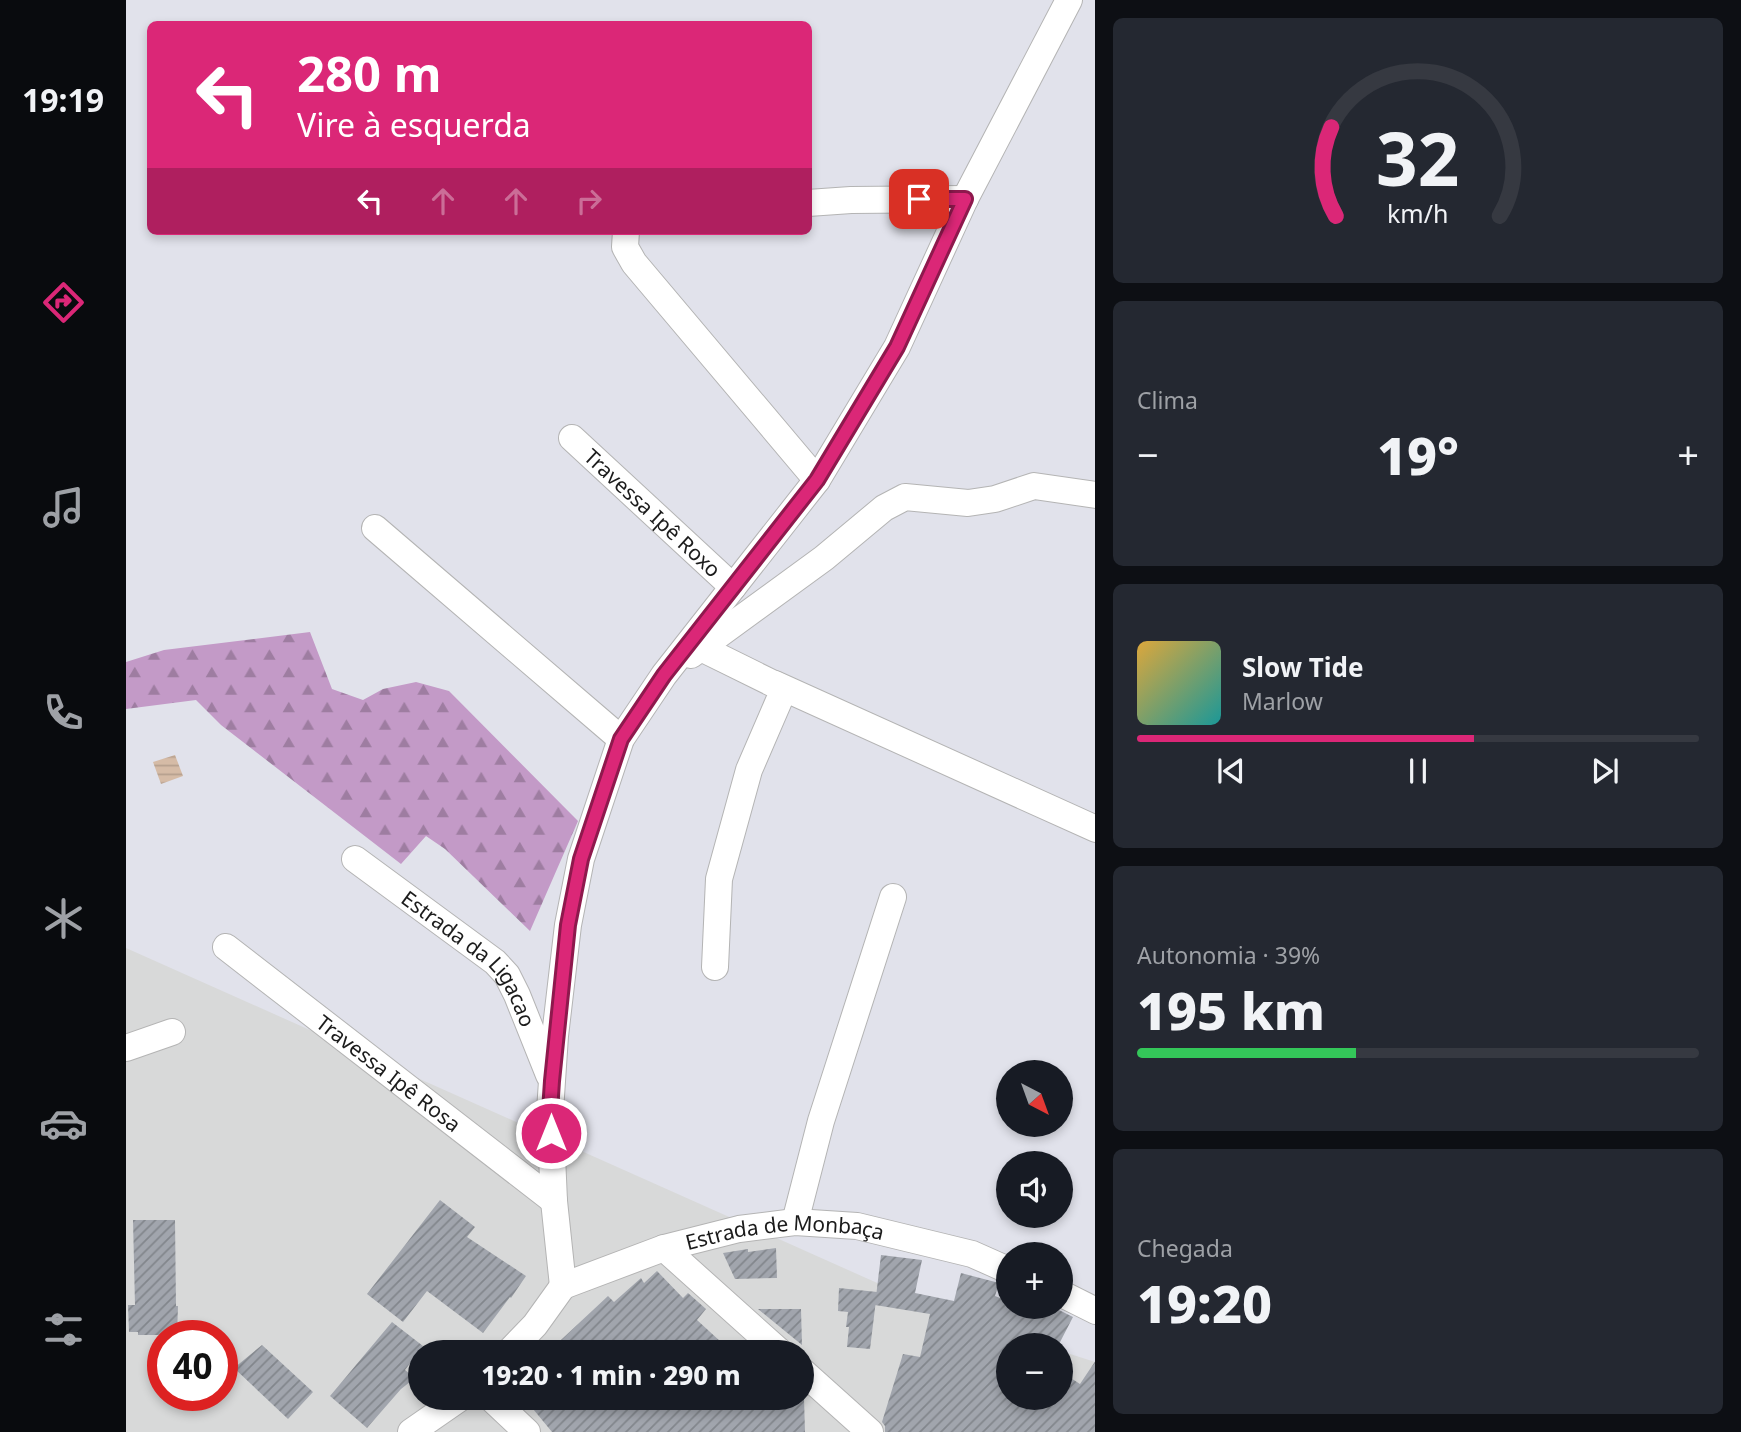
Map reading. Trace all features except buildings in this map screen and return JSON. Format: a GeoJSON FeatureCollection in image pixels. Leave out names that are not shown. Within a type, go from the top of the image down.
{"type":"FeatureCollection","features":[{"type":"Feature","properties":{"kind":"street"},"geometry":{"type":"LineString","coordinates":[[521,1340],[563,1286],[554,1200],[550,1111],[568,925],[581,859],[621,739],[664,675],[817,480],[897,347],[965,199],[1069,0]]}},
{"type":"Feature","properties":{"kind":"street"},"geometry":{"type":"LineString","coordinates":[[812,203],[965,199]]}},
{"type":"Feature","properties":{"kind":"street"},"geometry":{"type":"LineString","coordinates":[[626,235],[625,247],[634,263],[817,480]]}},
{"type":"Feature","properties":{"kind":"street","name":"Travessa Ipê Roxo"},"geometry":{"type":"LineString","coordinates":[[572,438],[733,587]]}},
{"type":"Feature","properties":{"kind":"street"},"geometry":{"type":"LineString","coordinates":[[664,675],[824,558],[884,508],[905,496],[968,503],[995,499],[1034,486],[1095,495]]}},
{"type":"Feature","properties":{"kind":"street"},"geometry":{"type":"LineString","coordinates":[[375,528],[621,739]]}},
{"type":"Feature","properties":{"kind":"street"},"geometry":{"type":"LineString","coordinates":[[701,648],[1095,829]]}},
{"type":"Feature","properties":{"kind":"street"},"geometry":{"type":"LineString","coordinates":[[715,967],[719,879],[749,770],[784,689],[775,684]]}},
{"type":"Feature","properties":{"kind":"street","name":"Estrada da Ligacao"},"geometry":{"type":"LineString","coordinates":[[355,859],[495,962],[507,975],[552,1081]]}},
{"type":"Feature","properties":{"kind":"street"},"geometry":{"type":"LineString","coordinates":[[795,1222],[821,1121],[893,897]]}},
{"type":"Feature","properties":{"kind":"street","name":"Travessa Ipê Rosa"},"geometry":{"type":"LineString","coordinates":[[226,947],[554,1200]]}},
{"type":"Feature","properties":{"kind":"street"},"geometry":{"type":"LineString","coordinates":[[126,1048],[172,1032]]}},
{"type":"Feature","properties":{"kind":"street","name":"Estrada de Monbaça"},"geometry":{"type":"LineString","coordinates":[[563,1286],[664,1248],[739,1229],[795,1222],[857,1226],[972,1254],[996,1265]]}},
{"type":"Feature","properties":{"kind":"street"},"geometry":{"type":"LineString","coordinates":[[664,1248],[767,1340]]}},
{"type":"Feature","properties":{"kind":"street"},"geometry":{"type":"LineString","coordinates":[[1073,1300],[1095,1311]]}},
{"type":"Feature","properties":{"kind":"street"},"geometry":{"type":"LineString","coordinates":[[814,1382],[870,1432]]}},
{"type":"Feature","properties":{"kind":"street"},"geometry":{"type":"LineString","coordinates":[[411,1432],[443,1410]]}},
{"type":"Feature","properties":{"kind":"street"},"geometry":{"type":"LineString","coordinates":[[504,1410],[527,1432]]}},
{"type":"Feature","properties":{"kind":"shaded area"},"geometry":{"type":"Polygon","coordinates":[[[175,755],[183,776],[161,784],[153,762],[175,755]]]}},
{"type":"Feature","properties":{"kind":"shaded area"},"geometry":{"type":"Polygon","coordinates":[[[126,948],[958,1319],[996,1340],[996,1410],[1073,1410],[1073,1355],[1095,1362],[1095,1432],[126,1432],[126,948]]]}},
{"type":"Feature","properties":{"kind":"green space"},"geometry":{"type":"Polygon","coordinates":[[[310,632],[332,689],[363,700],[383,689],[416,682],[449,691],[578,821],[530,931],[445,849],[426,836],[401,864],[221,725],[196,700],[126,709],[126,662],[164,650],[310,632]]]}},
{"type":"Feature","properties":{"kind":"route"},"geometry":{"type":"LineString","coordinates":[[551,1133],[555,1036],[568,925],[581,859],[621,739],[664,675],[817,480],[897,347],[965,199],[919,199]]}}]}
